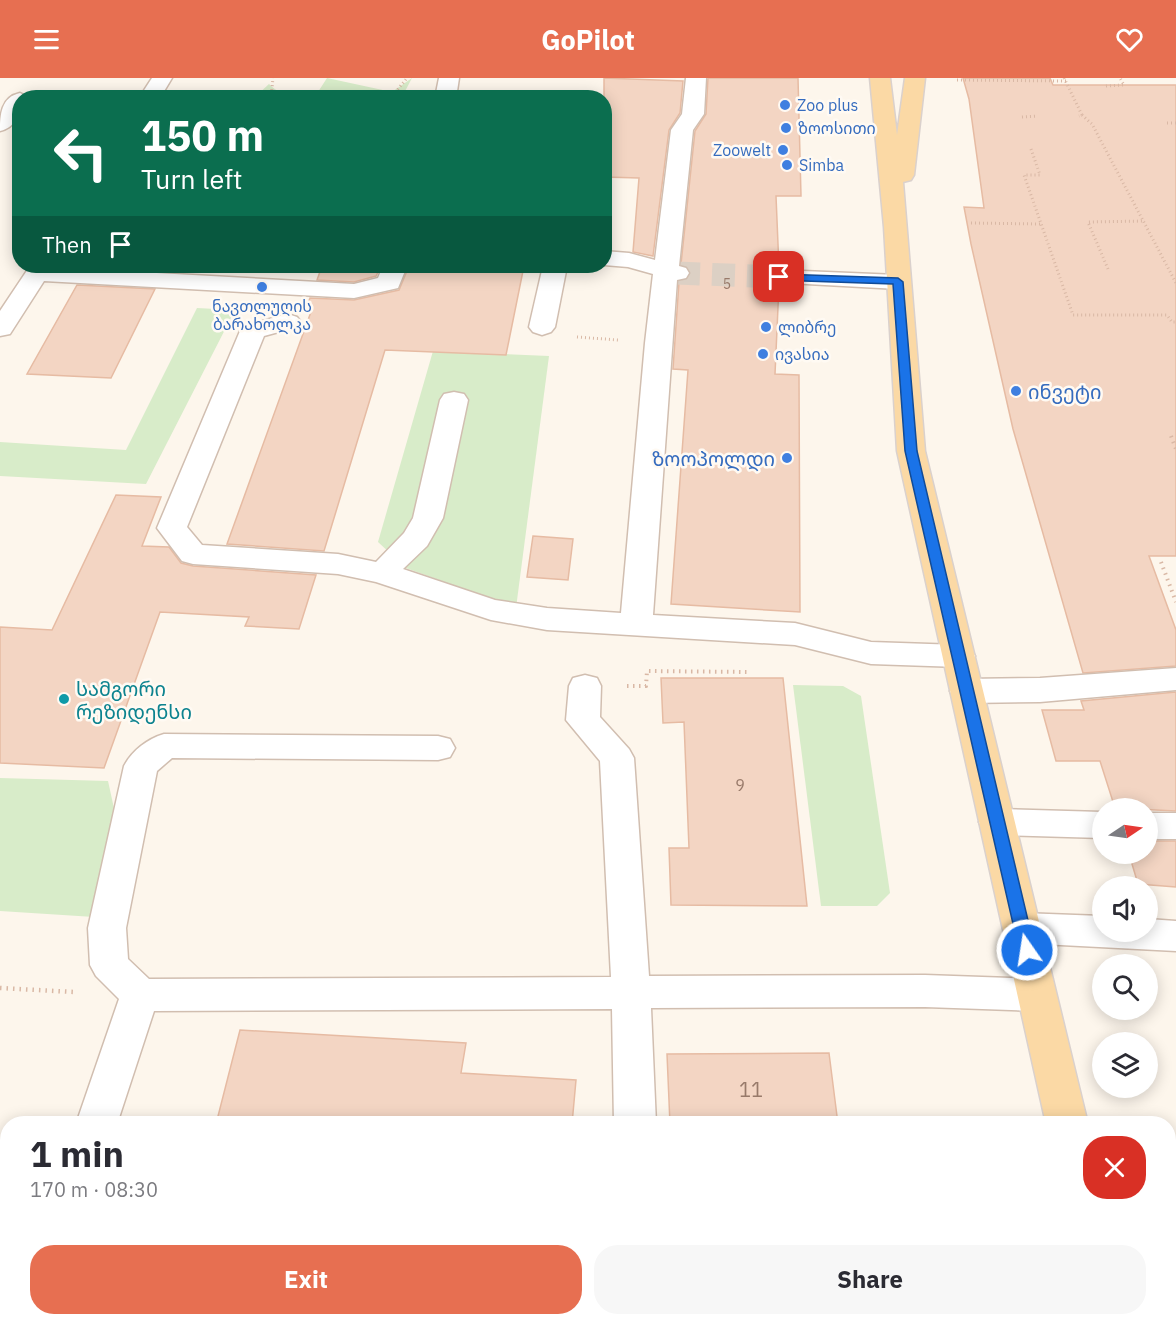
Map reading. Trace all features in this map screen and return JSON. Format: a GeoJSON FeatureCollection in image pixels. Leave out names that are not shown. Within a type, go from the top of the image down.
{"type":"FeatureCollection","features":[{"type":"Feature","properties":{"kind":"main road"},"geometry":{"type":"LineString","coordinates":[[880,78],[896,227],[911,451],[1065,1116]]}},
{"type":"Feature","properties":{"kind":"main road"},"geometry":{"type":"LineString","coordinates":[[896,227],[915,78]]}},
{"type":"Feature","properties":{"kind":"street"},"geometry":{"type":"LineString","coordinates":[[636,626],[658,343],[671,272],[682,130],[693,114],[696,78]]}},
{"type":"Feature","properties":{"kind":"street"},"geometry":{"type":"LineString","coordinates":[[0,125],[12,110]]}},
{"type":"Feature","properties":{"kind":"street"},"geometry":{"type":"LineString","coordinates":[[612,259],[629,260],[671,272]]}},
{"type":"Feature","properties":{"kind":"street"},"geometry":{"type":"LineString","coordinates":[[1,329],[36,273]]}},
{"type":"Feature","properties":{"kind":"street"},"geometry":{"type":"LineString","coordinates":[[169,273],[312,277],[354,291],[389,283],[392,273]]}},
{"type":"Feature","properties":{"kind":"street"},"geometry":{"type":"LineString","coordinates":[[542,327],[554,273]]}},
{"type":"Feature","properties":{"kind":"street"},"geometry":{"type":"LineString","coordinates":[[779,277],[898,282]]}},
{"type":"Feature","properties":{"kind":"street"},"geometry":{"type":"LineString","coordinates":[[288,322],[253,332],[172,528],[193,554],[338,564],[382,573],[491,610],[547,619],[795,634],[871,653],[958,656]]}},
{"type":"Feature","properties":{"kind":"street"},"geometry":{"type":"LineString","coordinates":[[382,573],[416,539],[428,518],[454,400]]}},
{"type":"Feature","properties":{"kind":"street"},"geometry":{"type":"LineString","coordinates":[[966,691],[1040,690],[1176,679]]}},
{"type":"Feature","properties":{"kind":"street"},"geometry":{"type":"LineString","coordinates":[[585,686],[583,720],[617,758],[631,992],[634,1116]]}},
{"type":"Feature","properties":{"kind":"street"},"geometry":{"type":"LineString","coordinates":[[438,748],[164,746],[141,766],[107,928],[109,964],[140,995],[506,995],[631,992],[925,991],[1037,995]]}},
{"type":"Feature","properties":{"kind":"street"},"geometry":{"type":"LineString","coordinates":[[997,822],[1092,825]]}},
{"type":"Feature","properties":{"kind":"street"},"geometry":{"type":"LineString","coordinates":[[1158,826],[1176,826]]}},
{"type":"Feature","properties":{"kind":"street"},"geometry":{"type":"LineString","coordinates":[[1022,928],[1092,931]]}},
{"type":"Feature","properties":{"kind":"street"},"geometry":{"type":"LineString","coordinates":[[1158,935],[1176,936]]}},
{"type":"Feature","properties":{"kind":"street"},"geometry":{"type":"LineString","coordinates":[[99,1116],[140,995]]}},
{"type":"Feature","properties":{"kind":"path"},"geometry":{"type":"LineString","coordinates":[[397,90],[407,78]]}},
{"type":"Feature","properties":{"kind":"path"},"geometry":{"type":"LineString","coordinates":[[1106,86],[1124,85],[1120,78]]}},
{"type":"Feature","properties":{"kind":"path"},"geometry":{"type":"LineString","coordinates":[[957,80],[1065,80],[1081,116],[1092,124],[1146,221],[1176,282]]}},
{"type":"Feature","properties":{"kind":"path"},"geometry":{"type":"LineString","coordinates":[[1022,117],[1036,116]]}},
{"type":"Feature","properties":{"kind":"path"},"geometry":{"type":"LineString","coordinates":[[1167,123],[1176,123]]}},
{"type":"Feature","properties":{"kind":"path"},"geometry":{"type":"LineString","coordinates":[[1031,149],[1040,175],[1024,175],[1073,315],[1167,315],[1172,322],[1176,322]]}},
{"type":"Feature","properties":{"kind":"path"},"geometry":{"type":"LineString","coordinates":[[1108,269],[1088,222],[1146,221]]}},
{"type":"Feature","properties":{"kind":"path"},"geometry":{"type":"LineString","coordinates":[[971,223],[1040,224]]}},
{"type":"Feature","properties":{"kind":"path"},"geometry":{"type":"LineString","coordinates":[[542,327],[548,335],[658,343]]}},
{"type":"Feature","properties":{"kind":"path"},"geometry":{"type":"LineString","coordinates":[[1171,436],[1176,449]]}},
{"type":"Feature","properties":{"kind":"path"},"geometry":{"type":"LineString","coordinates":[[1161,562],[1176,602]]}},
{"type":"Feature","properties":{"kind":"path"},"geometry":{"type":"LineString","coordinates":[[585,686],[646,686],[647,671],[751,672]]}},
{"type":"Feature","properties":{"kind":"path"},"geometry":{"type":"LineString","coordinates":[[0,988],[140,995]]}},
{"type":"Feature","properties":{"kind":"green space"},"geometry":{"type":"Polygon","coordinates":[[[327,78],[383,90],[319,90],[327,78]]]}},
{"type":"Feature","properties":{"kind":"green space"},"geometry":{"type":"Polygon","coordinates":[[[412,78],[406,90],[395,90],[412,78]]]}},
{"type":"Feature","properties":{"kind":"green space"},"geometry":{"type":"Polygon","coordinates":[[[269,84],[276,90],[263,90],[269,84]]]}},
{"type":"Feature","properties":{"kind":"green space"},"geometry":{"type":"Polygon","coordinates":[[[197,308],[235,310],[146,484],[0,476],[0,442],[126,450],[197,308]]]}},
{"type":"Feature","properties":{"kind":"green space"},"geometry":{"type":"Polygon","coordinates":[[[433,351],[549,356],[516,608],[406,568],[378,542],[433,351]]]}},
{"type":"Feature","properties":{"kind":"green space"},"geometry":{"type":"Polygon","coordinates":[[[793,685],[843,686],[861,696],[890,893],[877,906],[821,906],[793,685]]]}},
{"type":"Feature","properties":{"kind":"green space"},"geometry":{"type":"Polygon","coordinates":[[[0,778],[108,781],[115,813],[94,917],[0,911],[0,778]]]}},
{"type":"Feature","properties":{"kind":"building"},"geometry":{"type":"Polygon","coordinates":[[[604,78],[683,81],[680,113],[669,130],[653,256],[633,252],[639,178],[612,177],[612,90],[604,90],[604,78]]]}},
{"type":"Feature","properties":{"kind":"building"},"geometry":{"type":"Polygon","coordinates":[[[708,78],[798,78],[801,196],[776,196],[779,268],[768,271],[765,278],[770,284],[779,285],[775,374],[799,375],[800,612],[671,604],[688,370],[673,369],[679,282],[686,280],[691,274],[688,267],[681,264],[695,131],[706,114],[708,78]]]}},
{"type":"Feature","properties":{"kind":"building"},"geometry":{"type":"Polygon","coordinates":[[[963,78],[1050,78],[1053,85],[1176,85],[1176,556],[1149,556],[1176,630],[1176,666],[1083,673],[1013,429],[971,244],[964,207],[984,208],[969,99],[963,78]]]}},
{"type":"Feature","properties":{"kind":"building"},"geometry":{"type":"Polygon","coordinates":[[[320,273],[378,273],[376,276],[354,282],[317,280],[320,273]]]}},
{"type":"Feature","properties":{"kind":"building"},"geometry":{"type":"Polygon","coordinates":[[[406,273],[523,273],[506,355],[385,350],[324,551],[227,544],[312,309],[306,309],[310,298],[354,300],[399,290],[406,273]]]}},
{"type":"Feature","properties":{"kind":"building"},"geometry":{"type":"Polygon","coordinates":[[[77,285],[155,289],[111,378],[27,374],[77,285]]]}},
{"type":"Feature","properties":{"kind":"building"},"geometry":{"type":"Polygon","coordinates":[[[116,495],[161,497],[142,546],[169,547],[181,563],[193,566],[316,575],[299,629],[245,626],[249,617],[160,612],[104,768],[0,763],[0,627],[52,630],[116,495]]]}},
{"type":"Feature","properties":{"kind":"building"},"geometry":{"type":"Polygon","coordinates":[[[533,536],[573,539],[568,580],[527,577],[533,536]]]}},
{"type":"Feature","properties":{"kind":"building"},"geometry":{"type":"Polygon","coordinates":[[[661,678],[783,678],[807,906],[671,905],[669,848],[689,848],[684,722],[663,723],[661,678]]]}},
{"type":"Feature","properties":{"kind":"building"},"geometry":{"type":"Polygon","coordinates":[[[1176,692],[1176,811],[1158,810],[1158,798],[1112,798],[1100,761],[1056,761],[1042,710],[1084,710],[1081,701],[1176,692]]]}},
{"type":"Feature","properties":{"kind":"building"},"geometry":{"type":"Polygon","coordinates":[[[1158,841],[1176,841],[1176,887],[1158,886],[1158,876],[1136,876],[1132,864],[1158,864],[1158,841]]]}},
{"type":"Feature","properties":{"kind":"building"},"geometry":{"type":"Polygon","coordinates":[[[240,1030],[466,1043],[461,1073],[576,1080],[573,1116],[218,1116],[240,1030]]]}},
{"type":"Feature","properties":{"kind":"building"},"geometry":{"type":"Polygon","coordinates":[[[829,1053],[837,1116],[670,1116],[667,1054],[829,1053]]]}},
{"type":"Feature","properties":{"kind":"tunnel"},"geometry":{"type":"LineString","coordinates":[[677,273],[779,277]]}},
{"type":"Feature","properties":{"kind":"place","name":"Zoo plus"},"geometry":{"type":"Point","coordinates":[785,105]}},
{"type":"Feature","properties":{"kind":"place","name":"ზოოსითი"},"geometry":{"type":"Point","coordinates":[786,128]}},
{"type":"Feature","properties":{"kind":"place","name":"Zoowelt"},"geometry":{"type":"Point","coordinates":[783,150]}},
{"type":"Feature","properties":{"kind":"place","name":"Simba"},"geometry":{"type":"Point","coordinates":[787,165]}},
{"type":"Feature","properties":{"kind":"place","name":"ნავთლუღის ბარახოლკა"},"geometry":{"type":"Point","coordinates":[262,287]}},
{"type":"Feature","properties":{"kind":"place","name":"ლიბრე"},"geometry":{"type":"Point","coordinates":[766,327]}},
{"type":"Feature","properties":{"kind":"place","name":"ივასია"},"geometry":{"type":"Point","coordinates":[763,354]}},
{"type":"Feature","properties":{"kind":"place","name":"ინვეტი"},"geometry":{"type":"Point","coordinates":[1016,391]}},
{"type":"Feature","properties":{"kind":"place","name":"ზოოპოლდი"},"geometry":{"type":"Point","coordinates":[787,458]}},
{"type":"Feature","properties":{"kind":"place","name":"სამგორი რეზიდენსი"},"geometry":{"type":"Point","coordinates":[64,699]}},
{"type":"Feature","properties":{"kind":"route"},"geometry":{"type":"LineString","coordinates":[[779,277],[898,282],[911,451],[1027,950]]}}]}
